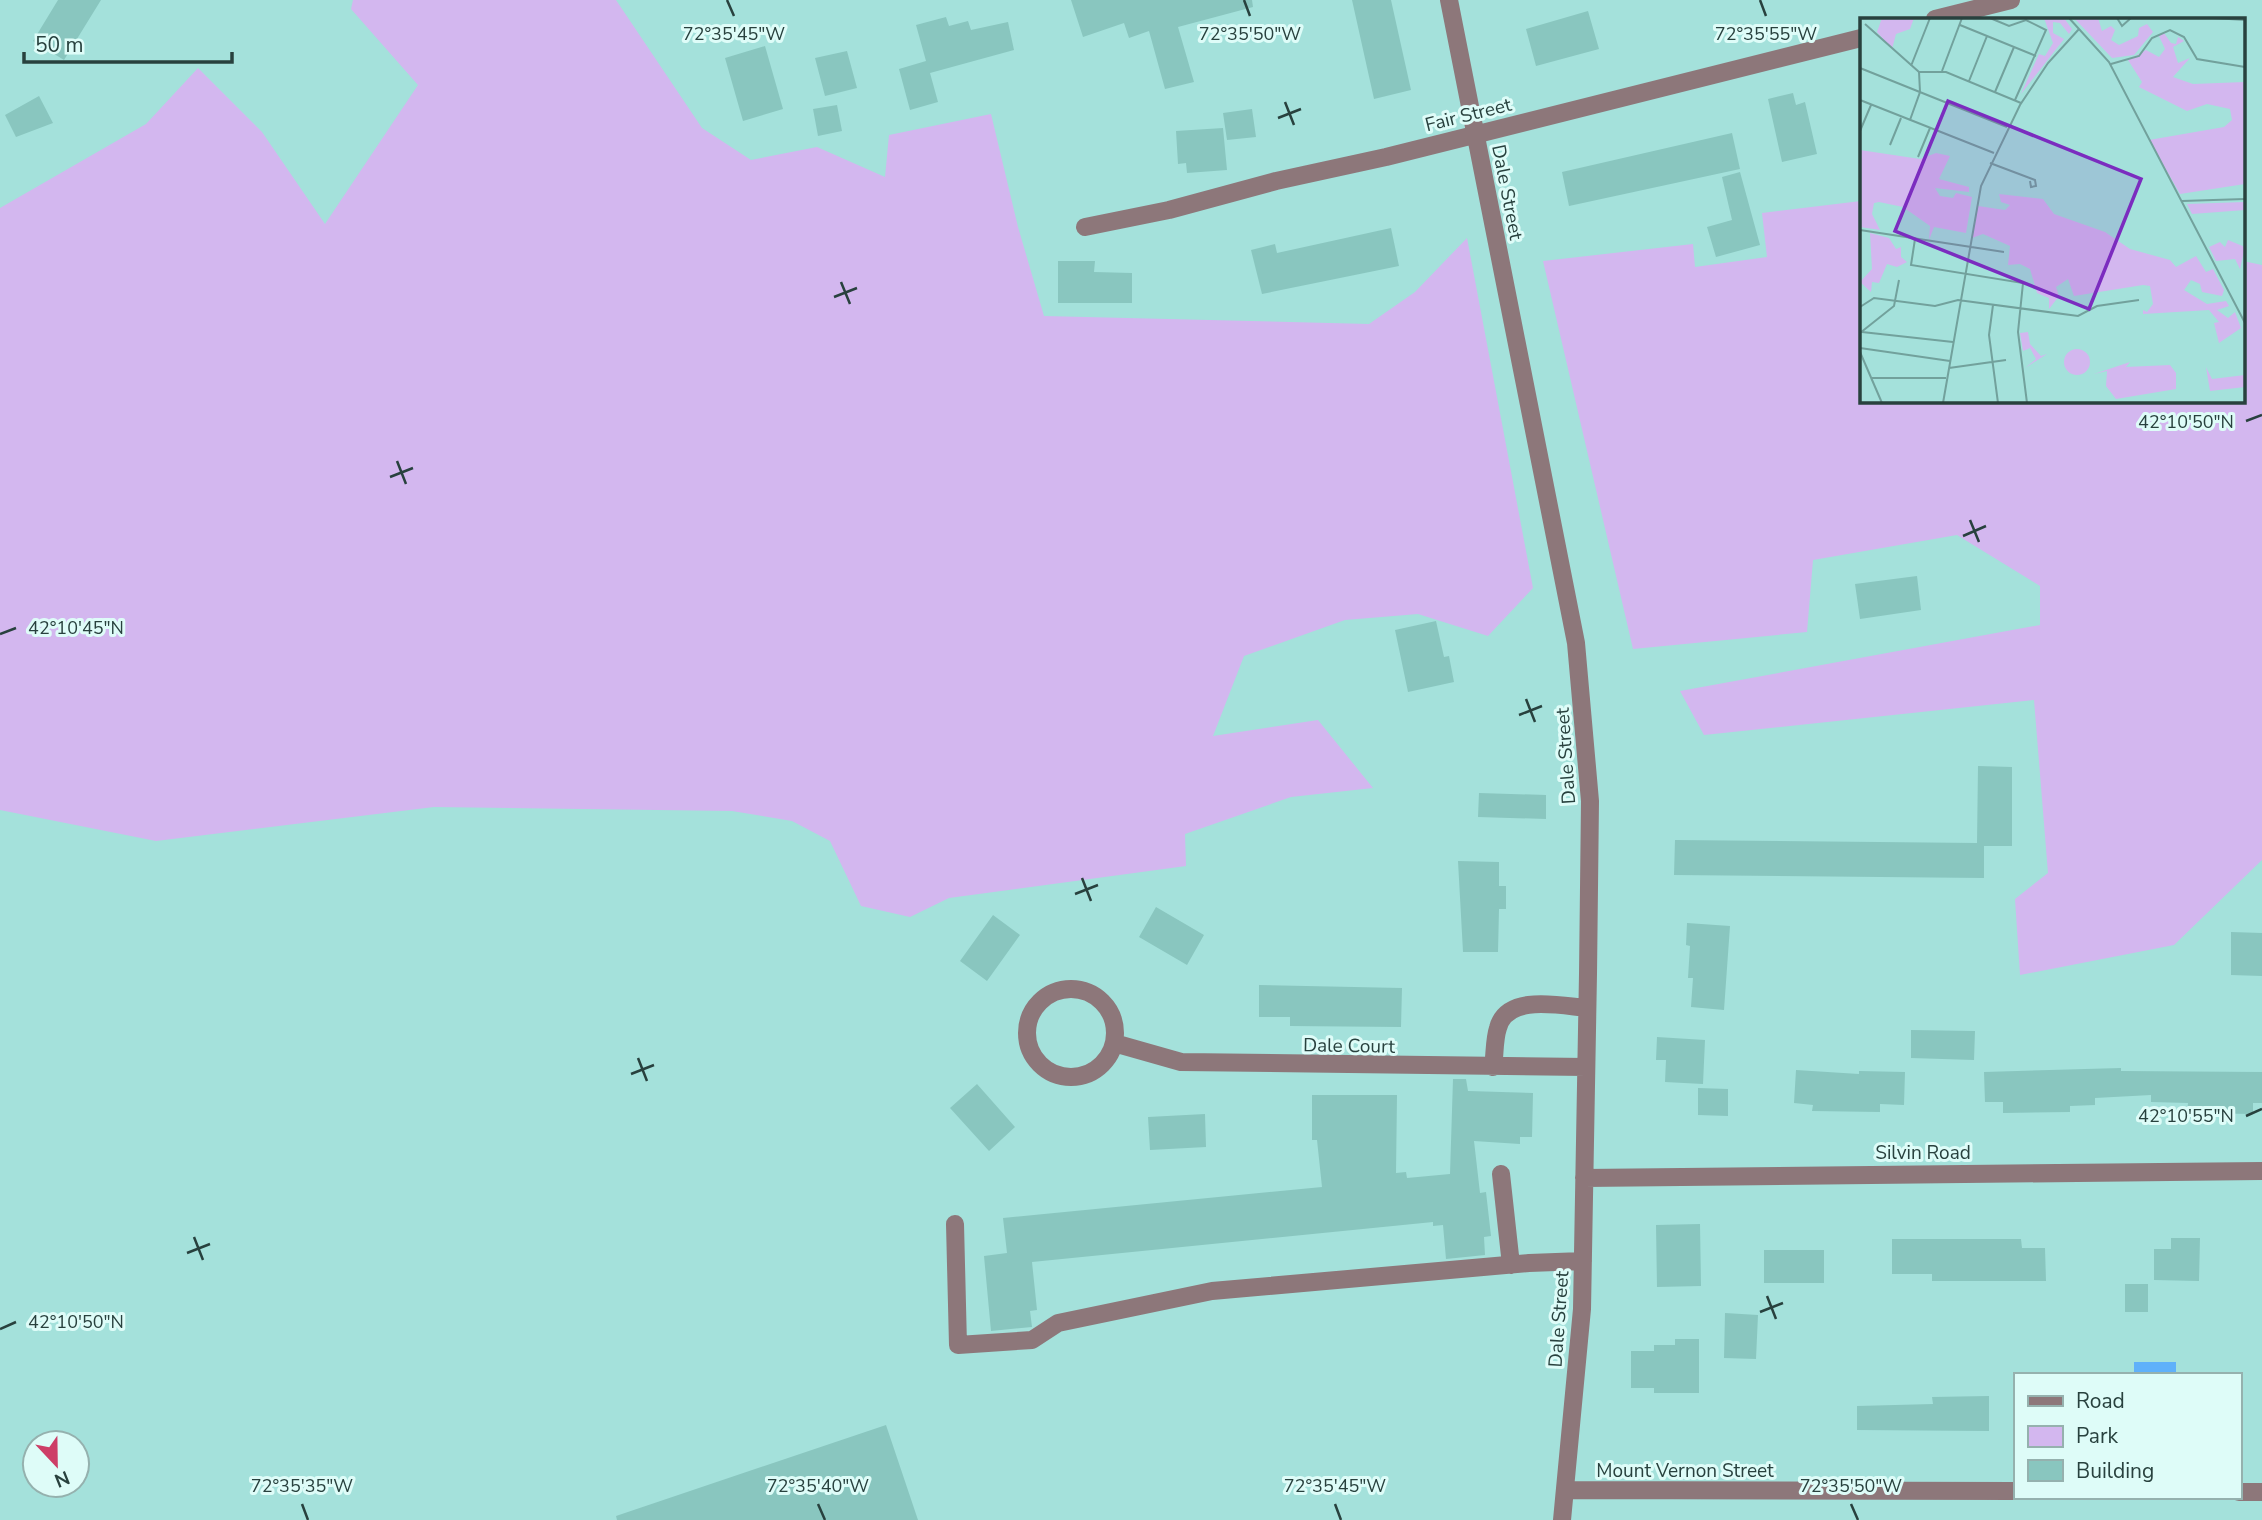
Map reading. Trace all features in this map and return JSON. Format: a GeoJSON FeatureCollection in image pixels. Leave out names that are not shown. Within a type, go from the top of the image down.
{"type":"FeatureCollection","features":[{"type":"Feature","properties":{"kind":"street","name":"Dale Street"},"geometry":{"type":"LineString","coordinates":[[1449,0],[1576,643],[1590,801],[1582,1309],[1562,1520]]}},
{"type":"Feature","properties":{"kind":"street"},"geometry":{"type":"LineString","coordinates":[[1939,18],[2011,0]]}},
{"type":"Feature","properties":{"kind":"street","name":"Fair Street"},"geometry":{"type":"LineString","coordinates":[[1085,227],[1169,210],[1276,181],[1860,38]]}},
{"type":"Feature","properties":{"kind":"street"},"geometry":{"type":"LineString","coordinates":[[1080,990],[1098,998],[1111,1014],[1114,1043],[1105,1060],[1090,1073],[1061,1076],[1044,1068],[1031,1053],[1028,1025],[1036,1006],[1051,993],[1080,990]]}},
{"type":"Feature","properties":{"kind":"street"},"geometry":{"type":"LineString","coordinates":[[1493,1067],[1498,1025],[1512,1011],[1533,1004],[1587,1008]]}},
{"type":"Feature","properties":{"kind":"street","name":"Dale Court"},"geometry":{"type":"LineString","coordinates":[[1114,1043],[1181,1062],[1586,1067]]}},
{"type":"Feature","properties":{"kind":"street","name":"Silvin Road"},"geometry":{"type":"LineString","coordinates":[[1584,1178],[2262,1171]]}},
{"type":"Feature","properties":{"kind":"street"},"geometry":{"type":"LineString","coordinates":[[1501,1174],[1511,1265]]}},
{"type":"Feature","properties":{"kind":"street"},"geometry":{"type":"LineString","coordinates":[[955,1224],[958,1345],[1032,1340],[1058,1323],[1212,1292],[1583,1261]]}},
{"type":"Feature","properties":{"kind":"street","name":"Mount Vernon Street"},"geometry":{"type":"LineString","coordinates":[[1565,1490],[2014,1492]]}},
{"type":"Feature","properties":{"kind":"street"},"geometry":{"type":"LineString","coordinates":[[2241,1492],[2262,1492]]}},
{"type":"Feature","properties":{"kind":"green space"},"geometry":{"type":"Polygon","coordinates":[[[353,0],[616,0],[702,128],[751,160],[817,147],[885,177],[889,135],[991,114],[1018,227],[1044,316],[1369,324],[1415,292],[1467,238],[1533,588],[1488,636],[1418,614],[1345,620],[1244,656],[1213,736],[1318,720],[1373,788],[1291,797],[1185,834],[1186,866],[949,898],[910,917],[861,906],[830,841],[792,821],[732,811],[434,807],[156,841],[0,810],[0,208],[146,124],[198,68],[262,132],[325,224],[418,85],[351,9],[353,0]]]}},
{"type":"Feature","properties":{"kind":"green space"},"geometry":{"type":"Polygon","coordinates":[[[1860,201],[1860,402],[2244,402],[2244,261],[2262,265],[2262,860],[2174,945],[2020,975],[2015,899],[2048,873],[2034,700],[1704,735],[1680,691],[2040,625],[2040,586],[1957,535],[1813,560],[1807,632],[1633,649],[1543,261],[1693,244],[1695,267],[1767,257],[1762,213],[1860,201]]]}},
{"type":"Feature","properties":{"kind":"water"},"geometry":{"type":"Polygon","coordinates":[[[2134,1362],[2176,1362],[2176,1373],[2134,1373],[2134,1362]]]}},
{"type":"Feature","properties":{"kind":"building"},"geometry":{"type":"Polygon","coordinates":[[[58,0],[101,0],[64,60],[33,41],[58,0]]]}},
{"type":"Feature","properties":{"kind":"building"},"geometry":{"type":"Polygon","coordinates":[[[1071,0],[1252,0],[1253,7],[1178,27],[1194,82],[1165,89],[1149,31],[1129,38],[1124,23],[1083,37],[1071,0]]]}},
{"type":"Feature","properties":{"kind":"building"},"geometry":{"type":"Polygon","coordinates":[[[1352,0],[1391,0],[1411,90],[1374,99],[1352,0]]]}},
{"type":"Feature","properties":{"kind":"building"},"geometry":{"type":"Polygon","coordinates":[[[1588,11],[1599,49],[1536,66],[1526,29],[1588,11]]]}},
{"type":"Feature","properties":{"kind":"building"},"geometry":{"type":"Polygon","coordinates":[[[946,17],[949,26],[968,21],[971,30],[1008,22],[1014,50],[930,73],[938,102],[910,110],[899,69],[926,61],[916,25],[946,17]]]}},
{"type":"Feature","properties":{"kind":"building"},"geometry":{"type":"Polygon","coordinates":[[[765,46],[783,109],[743,121],[725,58],[765,46]]]}},
{"type":"Feature","properties":{"kind":"building"},"geometry":{"type":"Polygon","coordinates":[[[847,51],[857,88],[825,96],[815,58],[847,51]]]}},
{"type":"Feature","properties":{"kind":"building"},"geometry":{"type":"Polygon","coordinates":[[[1793,93],[1796,105],[1805,102],[1817,154],[1782,162],[1768,99],[1793,93]]]}},
{"type":"Feature","properties":{"kind":"building"},"geometry":{"type":"Polygon","coordinates":[[[39,96],[53,123],[16,137],[5,115],[39,96]]]}},
{"type":"Feature","properties":{"kind":"building"},"geometry":{"type":"Polygon","coordinates":[[[837,105],[842,131],[818,136],[813,109],[837,105]]]}},
{"type":"Feature","properties":{"kind":"building"},"geometry":{"type":"Polygon","coordinates":[[[1252,109],[1256,137],[1227,140],[1223,113],[1252,109]]]}},
{"type":"Feature","properties":{"kind":"building"},"geometry":{"type":"Polygon","coordinates":[[[1223,128],[1227,170],[1187,173],[1186,163],[1178,164],[1176,131],[1223,128]]]}},
{"type":"Feature","properties":{"kind":"building"},"geometry":{"type":"Polygon","coordinates":[[[1732,133],[1740,169],[1569,206],[1562,172],[1732,133]]]}},
{"type":"Feature","properties":{"kind":"building"},"geometry":{"type":"Polygon","coordinates":[[[1740,172],[1760,245],[1716,257],[1707,227],[1732,220],[1722,177],[1740,172]]]}},
{"type":"Feature","properties":{"kind":"building"},"geometry":{"type":"Polygon","coordinates":[[[1391,228],[1399,266],[1262,294],[1251,250],[1275,244],[1277,253],[1391,228]]]}},
{"type":"Feature","properties":{"kind":"building"},"geometry":{"type":"Polygon","coordinates":[[[1058,261],[1095,261],[1094,272],[1132,273],[1132,303],[1058,303],[1058,261]]]}},
{"type":"Feature","properties":{"kind":"building"},"geometry":{"type":"Polygon","coordinates":[[[1917,576],[1921,610],[1860,619],[1855,584],[1917,576]]]}},
{"type":"Feature","properties":{"kind":"building"},"geometry":{"type":"Polygon","coordinates":[[[1436,621],[1444,657],[1449,656],[1454,682],[1408,692],[1395,630],[1436,621]]]}},
{"type":"Feature","properties":{"kind":"building"},"geometry":{"type":"Polygon","coordinates":[[[1978,766],[2012,767],[2012,846],[1984,846],[1984,878],[1674,875],[1675,840],[1977,843],[1978,766]]]}},
{"type":"Feature","properties":{"kind":"building"},"geometry":{"type":"Polygon","coordinates":[[[1479,793],[1546,795],[1546,819],[1478,817],[1479,793]]]}},
{"type":"Feature","properties":{"kind":"building"},"geometry":{"type":"Polygon","coordinates":[[[1458,861],[1499,862],[1499,886],[1506,886],[1506,909],[1499,909],[1498,952],[1463,952],[1458,861]]]}},
{"type":"Feature","properties":{"kind":"building"},"geometry":{"type":"Polygon","coordinates":[[[1156,907],[1204,935],[1187,965],[1139,937],[1156,907]]]}},
{"type":"Feature","properties":{"kind":"building"},"geometry":{"type":"Polygon","coordinates":[[[993,915],[1020,935],[987,981],[960,961],[993,915]]]}},
{"type":"Feature","properties":{"kind":"building"},"geometry":{"type":"Polygon","coordinates":[[[1687,923],[1730,926],[1724,1010],[1691,1007],[1693,978],[1688,978],[1690,946],[1686,945],[1687,923]]]}},
{"type":"Feature","properties":{"kind":"building"},"geometry":{"type":"Polygon","coordinates":[[[2231,932],[2262,933],[2262,976],[2231,975],[2231,932]]]}},
{"type":"Feature","properties":{"kind":"building"},"geometry":{"type":"Polygon","coordinates":[[[1259,985],[1402,988],[1401,1027],[1290,1026],[1290,1017],[1259,1017],[1259,985]]]}},
{"type":"Feature","properties":{"kind":"building"},"geometry":{"type":"Polygon","coordinates":[[[1911,1030],[1975,1031],[1974,1060],[1911,1058],[1911,1030]]]}},
{"type":"Feature","properties":{"kind":"building"},"geometry":{"type":"Polygon","coordinates":[[[1657,1037],[1705,1040],[1703,1084],[1665,1082],[1666,1060],[1656,1060],[1657,1037]]]}},
{"type":"Feature","properties":{"kind":"building"},"geometry":{"type":"Polygon","coordinates":[[[2121,1068],[2121,1071],[2262,1072],[2262,1103],[2253,1103],[2253,1114],[2187,1113],[2188,1103],[2151,1102],[2151,1095],[2095,1098],[2095,1105],[2070,1106],[2070,1112],[2003,1113],[2003,1102],[1985,1102],[1984,1072],[2121,1068]]]}},
{"type":"Feature","properties":{"kind":"building"},"geometry":{"type":"Polygon","coordinates":[[[1796,1070],[1859,1074],[1859,1071],[1905,1072],[1904,1105],[1880,1104],[1880,1112],[1812,1111],[1813,1105],[1794,1103],[1796,1070]]]}},
{"type":"Feature","properties":{"kind":"building"},"geometry":{"type":"Polygon","coordinates":[[[1453,1079],[1466,1079],[1468,1091],[1533,1093],[1532,1137],[1520,1137],[1520,1144],[1474,1141],[1480,1193],[1486,1192],[1491,1236],[1484,1237],[1485,1255],[1446,1259],[1443,1225],[1433,1226],[1433,1222],[1032,1262],[1037,1310],[1030,1311],[1032,1327],[991,1331],[984,1256],[1007,1253],[1003,1218],[1322,1187],[1317,1140],[1312,1140],[1312,1095],[1397,1095],[1396,1173],[1406,1172],[1407,1178],[1450,1174],[1453,1079]]]}},
{"type":"Feature","properties":{"kind":"building"},"geometry":{"type":"Polygon","coordinates":[[[977,1084],[1015,1127],[989,1151],[950,1108],[977,1084]]]}},
{"type":"Feature","properties":{"kind":"building"},"geometry":{"type":"Polygon","coordinates":[[[1698,1088],[1728,1089],[1728,1116],[1698,1115],[1698,1088]]]}},
{"type":"Feature","properties":{"kind":"building"},"geometry":{"type":"Polygon","coordinates":[[[1205,1114],[1206,1147],[1150,1150],[1148,1117],[1205,1114]]]}},
{"type":"Feature","properties":{"kind":"building"},"geometry":{"type":"Polygon","coordinates":[[[1700,1224],[1701,1286],[1657,1287],[1656,1225],[1700,1224]]]}},
{"type":"Feature","properties":{"kind":"building"},"geometry":{"type":"Polygon","coordinates":[[[2171,1238],[2200,1238],[2199,1281],[2154,1280],[2154,1249],[2171,1249],[2171,1238]]]}},
{"type":"Feature","properties":{"kind":"building"},"geometry":{"type":"Polygon","coordinates":[[[1892,1239],[2021,1239],[2022,1248],[2045,1248],[2046,1281],[1932,1281],[1932,1274],[1892,1274],[1892,1239]]]}},
{"type":"Feature","properties":{"kind":"building"},"geometry":{"type":"Polygon","coordinates":[[[1764,1250],[1824,1250],[1824,1283],[1764,1283],[1764,1250]]]}},
{"type":"Feature","properties":{"kind":"building"},"geometry":{"type":"Polygon","coordinates":[[[2125,1284],[2148,1284],[2148,1312],[2125,1312],[2125,1284]]]}},
{"type":"Feature","properties":{"kind":"building"},"geometry":{"type":"Polygon","coordinates":[[[1725,1313],[1758,1315],[1756,1359],[1724,1358],[1725,1313]]]}},
{"type":"Feature","properties":{"kind":"building"},"geometry":{"type":"Polygon","coordinates":[[[1675,1339],[1699,1339],[1699,1393],[1654,1393],[1654,1388],[1631,1388],[1631,1351],[1654,1351],[1654,1345],[1675,1345],[1675,1339]]]}},
{"type":"Feature","properties":{"kind":"building"},"geometry":{"type":"Polygon","coordinates":[[[1989,1396],[1989,1431],[1857,1430],[1857,1406],[1933,1404],[1932,1397],[1989,1396]]]}},
{"type":"Feature","properties":{"kind":"building"},"geometry":{"type":"Polygon","coordinates":[[[886,1425],[918,1520],[617,1520],[616,1516],[886,1425]]]}}]}
